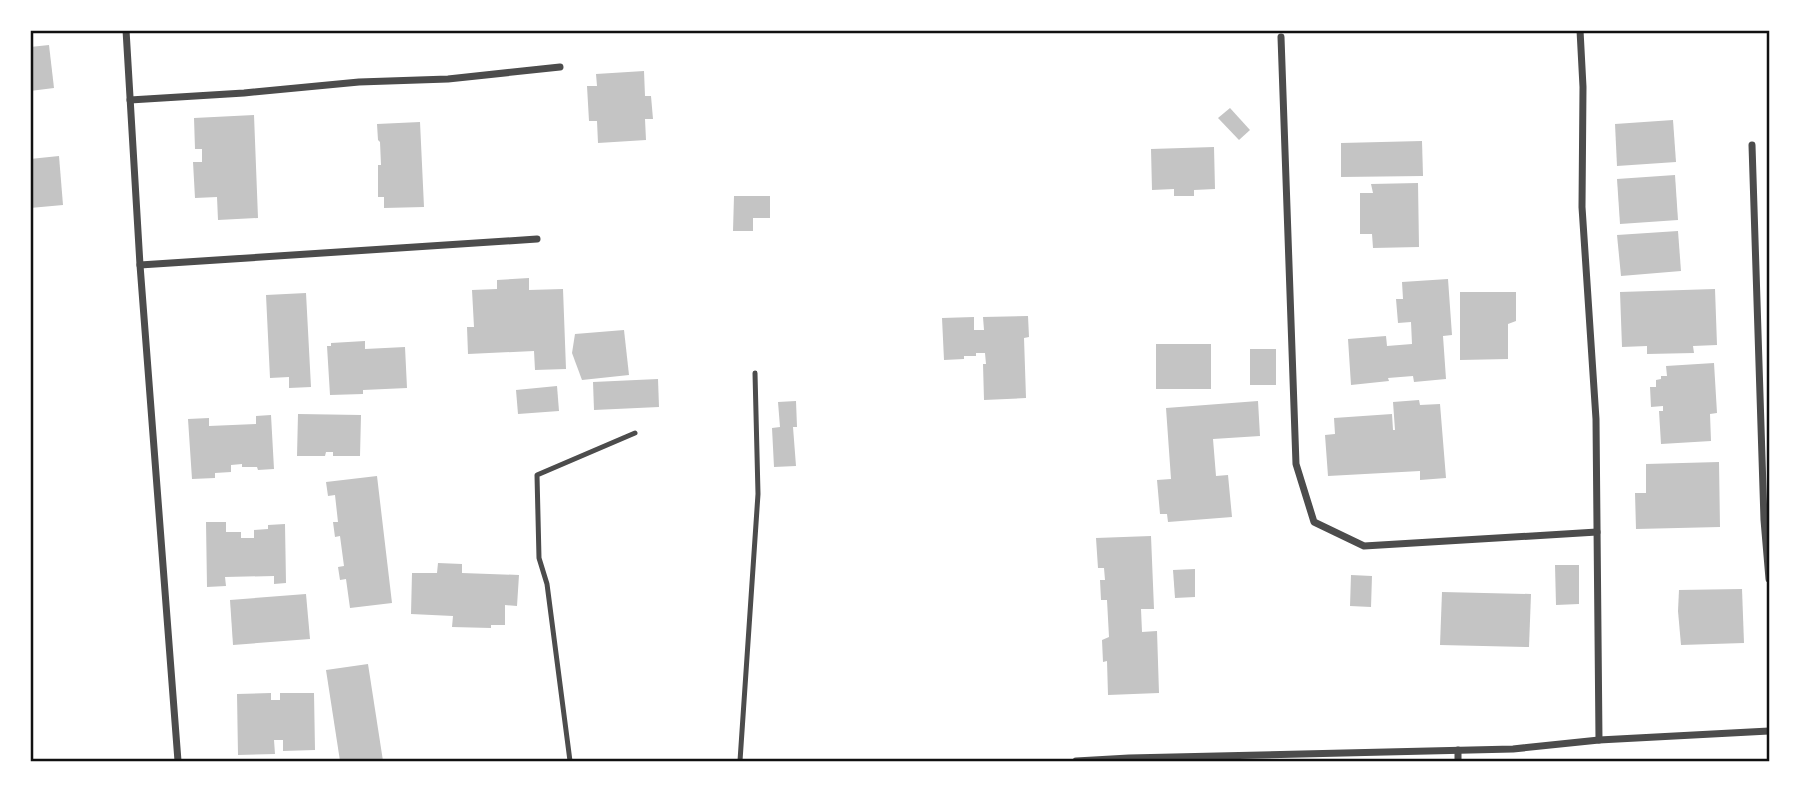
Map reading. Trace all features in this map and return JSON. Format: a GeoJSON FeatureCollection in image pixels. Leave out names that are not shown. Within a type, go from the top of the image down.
{"type":"FeatureCollection","features":[{"type":"Feature","properties":{"kind":"street"},"geometry":{"type":"LineString","coordinates":[[126,30],[140,265],[178,761]]}},
{"type":"Feature","properties":{"kind":"street"},"geometry":{"type":"LineString","coordinates":[[1580,30],[1583,87],[1582,206],[1596,419],[1599,740]]}},
{"type":"Feature","properties":{"kind":"street"},"geometry":{"type":"LineString","coordinates":[[1281,37],[1296,464],[1314,522],[1363,546],[1597,532]]}},
{"type":"Feature","properties":{"kind":"street"},"geometry":{"type":"LineString","coordinates":[[130,100],[359,82],[449,79],[560,67]]}},
{"type":"Feature","properties":{"kind":"street"},"geometry":{"type":"LineString","coordinates":[[1752,145],[1764,520],[1769,579]]}},
{"type":"Feature","properties":{"kind":"street"},"geometry":{"type":"LineString","coordinates":[[140,265],[537,239]]}},
{"type":"Feature","properties":{"kind":"street"},"geometry":{"type":"LineString","coordinates":[[1076,761],[1513,749],[1599,740],[1769,731]]}},
{"type":"Feature","properties":{"kind":"street"},"geometry":{"type":"LineString","coordinates":[[1458,750],[1458,761]]}},
{"type":"Feature","properties":{"kind":"lane"},"geometry":{"type":"LineString","coordinates":[[740,761],[758,494],[755,373]]}},
{"type":"Feature","properties":{"kind":"lane"},"geometry":{"type":"LineString","coordinates":[[570,761],[547,584],[539,558],[537,475],[635,432]]}},
{"type":"Feature","properties":{"kind":"building"},"geometry":{"type":"Polygon","coordinates":[[[49,45],[54,88],[30,91],[30,47],[49,45]]]}},
{"type":"Feature","properties":{"kind":"building"},"geometry":{"type":"Polygon","coordinates":[[[644,71],[645,96],[651,96],[653,119],[645,119],[646,140],[598,143],[597,121],[589,121],[587,86],[597,86],[596,74],[644,71]]]}},
{"type":"Feature","properties":{"kind":"building"},"geometry":{"type":"Polygon","coordinates":[[[1230,108],[1250,130],[1239,140],[1218,118],[1230,108]]]}},
{"type":"Feature","properties":{"kind":"building"},"geometry":{"type":"Polygon","coordinates":[[[254,115],[258,218],[218,220],[217,197],[195,198],[193,162],[202,162],[202,149],[195,149],[194,118],[254,115]]]}},
{"type":"Feature","properties":{"kind":"building"},"geometry":{"type":"Polygon","coordinates":[[[1673,120],[1676,162],[1617,166],[1615,124],[1673,120]]]}},
{"type":"Feature","properties":{"kind":"building"},"geometry":{"type":"Polygon","coordinates":[[[420,122],[424,207],[384,208],[384,197],[378,197],[378,165],[381,165],[377,124],[420,122]]]}},
{"type":"Feature","properties":{"kind":"building"},"geometry":{"type":"Polygon","coordinates":[[[1422,141],[1423,176],[1341,177],[1341,143],[1422,141]]]}},
{"type":"Feature","properties":{"kind":"building"},"geometry":{"type":"Polygon","coordinates":[[[1214,147],[1215,189],[1194,190],[1194,196],[1174,196],[1174,189],[1152,190],[1151,149],[1214,147]]]}},
{"type":"Feature","properties":{"kind":"building"},"geometry":{"type":"Polygon","coordinates":[[[59,156],[63,205],[30,208],[30,159],[59,156]]]}},
{"type":"Feature","properties":{"kind":"building"},"geometry":{"type":"Polygon","coordinates":[[[1675,175],[1678,220],[1620,224],[1617,179],[1675,175]]]}},
{"type":"Feature","properties":{"kind":"building"},"geometry":{"type":"Polygon","coordinates":[[[1418,183],[1419,247],[1373,248],[1372,234],[1360,234],[1360,193],[1373,193],[1371,184],[1418,183]]]}},
{"type":"Feature","properties":{"kind":"building"},"geometry":{"type":"Polygon","coordinates":[[[734,196],[770,196],[770,218],[753,218],[753,231],[733,231],[734,196]]]}},
{"type":"Feature","properties":{"kind":"building"},"geometry":{"type":"Polygon","coordinates":[[[1678,231],[1681,271],[1621,276],[1617,235],[1678,231]]]}},
{"type":"Feature","properties":{"kind":"building"},"geometry":{"type":"Polygon","coordinates":[[[529,278],[529,290],[563,289],[566,369],[535,370],[534,351],[468,354],[467,327],[474,327],[472,290],[497,289],[497,280],[529,278]]]}},
{"type":"Feature","properties":{"kind":"building"},"geometry":{"type":"Polygon","coordinates":[[[1448,279],[1452,335],[1443,336],[1446,379],[1414,382],[1413,376],[1351,385],[1348,339],[1386,336],[1387,346],[1412,344],[1411,322],[1398,323],[1396,299],[1403,299],[1402,282],[1448,279]]]}},
{"type":"Feature","properties":{"kind":"building"},"geometry":{"type":"Polygon","coordinates":[[[1715,289],[1717,345],[1693,346],[1694,353],[1647,354],[1647,346],[1622,347],[1620,292],[1715,289]]]}},
{"type":"Feature","properties":{"kind":"building"},"geometry":{"type":"Polygon","coordinates":[[[1460,292],[1516,292],[1516,321],[1508,324],[1508,359],[1460,360],[1460,292]]]}},
{"type":"Feature","properties":{"kind":"building"},"geometry":{"type":"Polygon","coordinates":[[[306,293],[311,387],[289,388],[289,377],[270,378],[266,295],[306,293]]]}},
{"type":"Feature","properties":{"kind":"building"},"geometry":{"type":"Polygon","coordinates":[[[1028,316],[1029,337],[1024,338],[1026,398],[984,400],[985,353],[964,356],[964,359],[944,360],[942,318],[974,317],[974,330],[984,330],[983,317],[1028,316]]]}},
{"type":"Feature","properties":{"kind":"building"},"geometry":{"type":"Polygon","coordinates":[[[624,330],[629,375],[582,380],[572,353],[575,334],[624,330]]]}},
{"type":"Feature","properties":{"kind":"building"},"geometry":{"type":"Polygon","coordinates":[[[365,341],[365,349],[405,347],[407,388],[330,395],[327,346],[331,346],[331,343],[365,341]]]}},
{"type":"Feature","properties":{"kind":"building"},"geometry":{"type":"Polygon","coordinates":[[[1156,344],[1211,344],[1211,389],[1156,389],[1156,344]]]}},
{"type":"Feature","properties":{"kind":"building"},"geometry":{"type":"Polygon","coordinates":[[[1250,349],[1276,349],[1276,385],[1250,385],[1250,349]]]}},
{"type":"Feature","properties":{"kind":"building"},"geometry":{"type":"Polygon","coordinates":[[[1714,363],[1717,413],[1710,414],[1711,441],[1661,444],[1659,411],[1663,411],[1663,406],[1651,407],[1650,387],[1656,387],[1656,380],[1661,379],[1661,376],[1667,376],[1666,366],[1714,363]]]}},
{"type":"Feature","properties":{"kind":"building"},"geometry":{"type":"Polygon","coordinates":[[[658,379],[659,407],[594,410],[593,382],[658,379]]]}},
{"type":"Feature","properties":{"kind":"building"},"geometry":{"type":"Polygon","coordinates":[[[557,386],[559,411],[518,414],[516,390],[557,386]]]}},
{"type":"Feature","properties":{"kind":"building"},"geometry":{"type":"Polygon","coordinates":[[[1419,400],[1420,405],[1440,404],[1446,478],[1420,480],[1420,471],[1328,476],[1325,435],[1335,434],[1334,418],[1392,414],[1395,430],[1393,402],[1419,400]]]}},
{"type":"Feature","properties":{"kind":"building"},"geometry":{"type":"Polygon","coordinates":[[[796,401],[797,427],[793,427],[796,466],[774,467],[772,428],[780,427],[778,402],[796,401]]]}},
{"type":"Feature","properties":{"kind":"building"},"geometry":{"type":"Polygon","coordinates":[[[1258,401],[1260,436],[1213,439],[1216,476],[1228,475],[1232,517],[1168,522],[1167,514],[1160,514],[1157,480],[1171,479],[1166,408],[1258,401]]]}},
{"type":"Feature","properties":{"kind":"building"},"geometry":{"type":"Polygon","coordinates":[[[298,414],[361,415],[360,456],[333,456],[333,452],[326,452],[325,456],[297,456],[298,414]]]}},
{"type":"Feature","properties":{"kind":"building"},"geometry":{"type":"Polygon","coordinates":[[[271,415],[274,469],[258,470],[257,467],[242,467],[242,464],[231,465],[231,472],[215,473],[215,478],[192,479],[188,419],[209,418],[209,426],[256,424],[256,416],[271,415]]]}},
{"type":"Feature","properties":{"kind":"building"},"geometry":{"type":"Polygon","coordinates":[[[1719,462],[1720,527],[1636,529],[1635,493],[1646,493],[1646,464],[1719,462]]]}},
{"type":"Feature","properties":{"kind":"building"},"geometry":{"type":"Polygon","coordinates":[[[377,476],[392,603],[350,608],[346,579],[340,580],[338,567],[344,566],[340,536],[335,537],[333,522],[338,522],[335,495],[328,496],[326,482],[377,476]]]}},
{"type":"Feature","properties":{"kind":"building"},"geometry":{"type":"Polygon","coordinates":[[[206,522],[226,522],[226,532],[241,532],[241,538],[254,538],[254,530],[268,529],[268,525],[285,524],[286,583],[274,584],[274,576],[225,577],[226,586],[207,587],[206,522]]]}},
{"type":"Feature","properties":{"kind":"building"},"geometry":{"type":"Polygon","coordinates":[[[1151,536],[1154,609],[1141,609],[1142,632],[1157,631],[1159,693],[1108,695],[1107,661],[1103,662],[1102,640],[1109,637],[1107,600],[1101,600],[1100,580],[1105,580],[1104,568],[1098,568],[1096,538],[1151,536]]]}},
{"type":"Feature","properties":{"kind":"building"},"geometry":{"type":"Polygon","coordinates":[[[438,563],[462,564],[462,573],[519,575],[517,606],[505,605],[505,625],[491,625],[491,628],[452,627],[453,616],[411,614],[412,573],[437,573],[438,563]]]}},
{"type":"Feature","properties":{"kind":"building"},"geometry":{"type":"Polygon","coordinates":[[[1555,565],[1579,565],[1579,604],[1556,605],[1555,565]]]}},
{"type":"Feature","properties":{"kind":"building"},"geometry":{"type":"Polygon","coordinates":[[[1195,569],[1195,597],[1175,598],[1173,570],[1195,569]]]}},
{"type":"Feature","properties":{"kind":"building"},"geometry":{"type":"Polygon","coordinates":[[[1351,575],[1372,576],[1371,607],[1350,606],[1351,575]]]}},
{"type":"Feature","properties":{"kind":"building"},"geometry":{"type":"Polygon","coordinates":[[[1742,589],[1744,643],[1681,645],[1679,590],[1742,589]]]}},
{"type":"Feature","properties":{"kind":"building"},"geometry":{"type":"Polygon","coordinates":[[[1442,592],[1531,594],[1529,647],[1440,645],[1442,592]]]}},
{"type":"Feature","properties":{"kind":"building"},"geometry":{"type":"Polygon","coordinates":[[[306,594],[310,639],[233,645],[230,600],[306,594]]]}},
{"type":"Feature","properties":{"kind":"building"},"geometry":{"type":"Polygon","coordinates":[[[368,664],[383,761],[340,761],[326,670],[368,664]]]}},
{"type":"Feature","properties":{"kind":"building"},"geometry":{"type":"Polygon","coordinates":[[[271,693],[271,700],[280,700],[280,693],[314,693],[315,750],[283,751],[283,740],[274,740],[275,754],[238,755],[237,694],[271,693]]]}}]}
